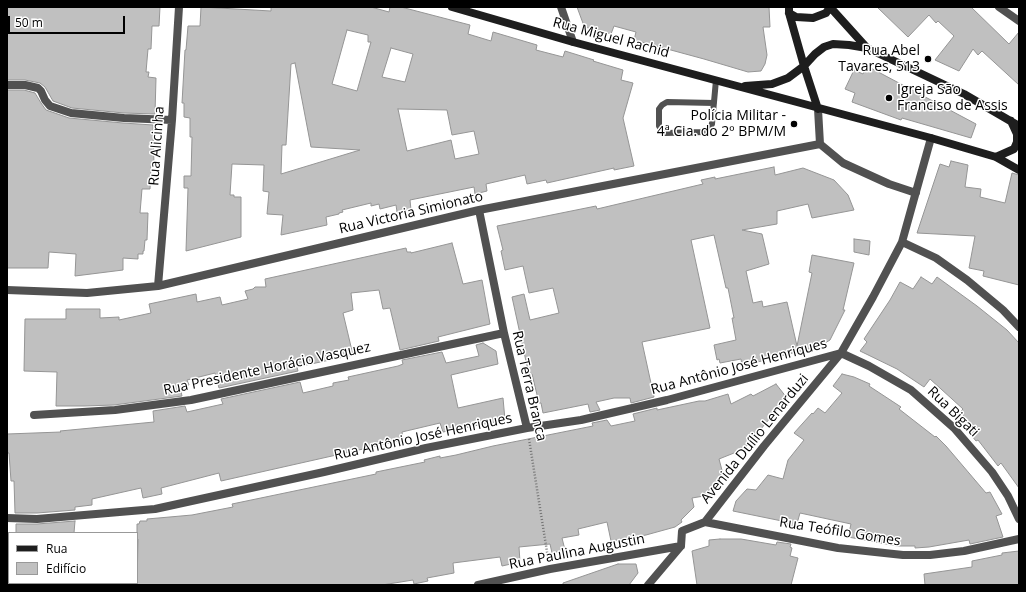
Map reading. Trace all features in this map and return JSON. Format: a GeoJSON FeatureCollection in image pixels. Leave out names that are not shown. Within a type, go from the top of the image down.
{"type":"FeatureCollection","features":[{"type":"Feature","properties":{"kind":"main road","name":"Rua Miguel Rachid"},"geometry":{"type":"LineString","coordinates":[[452,7],[573,42],[818,109],[931,138],[996,157],[1019,170]]}},
{"type":"Feature","properties":{"kind":"main road"},"geometry":{"type":"LineString","coordinates":[[789,10],[796,17],[813,18],[826,13],[830,7],[867,48],[964,94],[1019,126]]}},
{"type":"Feature","properties":{"kind":"main road"},"geometry":{"type":"LineString","coordinates":[[789,10],[804,66],[818,109]]}},
{"type":"Feature","properties":{"kind":"main road","name":"Rua Miguel Rachid"},"geometry":{"type":"LineString","coordinates":[[741,87],[772,84],[788,78],[804,66],[824,47],[833,44],[867,48]]}},
{"type":"Feature","properties":{"kind":"main road"},"geometry":{"type":"LineString","coordinates":[[996,157],[1014,148],[1017,142],[1017,134],[1010,120]]}},
{"type":"Feature","properties":{"kind":"street","name":"Rua Alicinha"},"geometry":{"type":"LineString","coordinates":[[158,286],[172,120],[179,7]]}},
{"type":"Feature","properties":{"kind":"street"},"geometry":{"type":"LineString","coordinates":[[561,7],[573,42]]}},
{"type":"Feature","properties":{"kind":"street"},"geometry":{"type":"LineString","coordinates":[[999,7],[1019,22]]}},
{"type":"Feature","properties":{"kind":"street"},"geometry":{"type":"LineString","coordinates":[[7,85],[25,85],[38,88],[45,100],[56,108],[71,113],[124,118],[172,120]]}},
{"type":"Feature","properties":{"kind":"street"},"geometry":{"type":"LineString","coordinates":[[818,109],[820,144],[843,163],[889,184],[916,192]]}},
{"type":"Feature","properties":{"kind":"street","name":"Avenida Duílio Lenarduzi"},"geometry":{"type":"LineString","coordinates":[[648,585],[681,546],[682,531],[705,522],[764,446],[841,353],[902,242],[931,138]]}},
{"type":"Feature","properties":{"kind":"street","name":"Rua Victoria Simionato"},"geometry":{"type":"LineString","coordinates":[[7,290],[87,293],[158,286],[479,210],[820,144]]}},
{"type":"Feature","properties":{"kind":"street","name":"Rua Terra Branca"},"geometry":{"type":"LineString","coordinates":[[479,210],[504,333],[527,428]]}},
{"type":"Feature","properties":{"kind":"street"},"geometry":{"type":"LineString","coordinates":[[902,242],[936,258],[967,280],[1003,310],[1019,327]]}},
{"type":"Feature","properties":{"kind":"street","name":"Rua Presidente Horácio Vasquez"},"geometry":{"type":"LineString","coordinates":[[34,415],[115,410],[191,400],[504,333]]}},
{"type":"Feature","properties":{"kind":"street","name":"Rua Antônio José Henriques"},"geometry":{"type":"LineString","coordinates":[[7,518],[37,519],[155,509],[426,448],[527,428],[581,420],[667,400],[841,353]]}},
{"type":"Feature","properties":{"kind":"street","name":"Rua Bigati"},"geometry":{"type":"LineString","coordinates":[[841,353],[869,366],[911,390],[954,428],[992,472],[1008,496],[1019,519]]}},
{"type":"Feature","properties":{"kind":"street","name":"Rua Teófilo Gomes"},"geometry":{"type":"LineString","coordinates":[[705,522],[838,548],[903,555],[930,555],[964,551],[1019,539]]}},
{"type":"Feature","properties":{"kind":"street","name":"Rua Paulina Augustin"},"geometry":{"type":"LineString","coordinates":[[478,585],[550,569],[681,546]]}},
{"type":"Feature","properties":{"kind":"lane"},"geometry":{"type":"LineString","coordinates":[[714,103],[667,102],[662,104],[659,109],[660,126],[662,131],[666,133],[705,132],[709,129],[712,124],[714,103],[716,80]]}},
{"type":"Feature","properties":{"kind":"path","name":"Rua Terra Branca"},"geometry":{"type":"LineString","coordinates":[[527,428],[550,569]]}},
{"type":"Feature","properties":{"kind":"building"},"geometry":{"type":"Polygon","coordinates":[[[7,7],[160,7],[159,26],[152,26],[151,49],[148,49],[146,72],[149,72],[148,77],[156,78],[155,114],[124,113],[72,108],[53,101],[45,87],[40,83],[25,80],[7,80],[7,7]]]}},
{"type":"Feature","properties":{"kind":"building"},"geometry":{"type":"Polygon","coordinates":[[[201,7],[271,11],[271,7],[371,7],[389,12],[390,7],[401,7],[470,25],[468,34],[491,41],[493,32],[537,45],[536,50],[563,57],[565,51],[594,60],[593,61],[623,70],[621,80],[633,83],[623,118],[634,166],[614,170],[614,168],[547,183],[546,180],[527,184],[525,175],[486,184],[487,191],[475,194],[474,187],[410,200],[411,210],[397,212],[396,205],[380,209],[379,204],[371,206],[371,203],[342,210],[343,212],[339,214],[326,217],[327,225],[281,235],[283,215],[267,214],[269,192],[263,191],[264,165],[232,164],[230,195],[234,195],[234,197],[241,197],[241,237],[186,251],[188,188],[184,188],[184,176],[191,176],[192,137],[190,137],[190,118],[184,117],[184,103],[182,103],[185,50],[188,26],[200,26],[201,7]],[[347,30],[332,84],[357,91],[371,42],[368,42],[368,35],[347,30]],[[391,48],[382,77],[405,82],[413,54],[391,48]],[[295,63],[291,64],[286,145],[282,145],[281,174],[360,150],[311,147],[295,63]],[[398,109],[407,151],[451,140],[455,159],[479,154],[474,131],[452,135],[447,110],[398,109]]]}},
{"type":"Feature","properties":{"kind":"building"},"geometry":{"type":"Polygon","coordinates":[[[577,7],[769,7],[770,27],[763,27],[767,55],[765,64],[761,71],[748,72],[634,40],[636,32],[614,26],[611,34],[588,28],[584,26],[577,7]]]}},
{"type":"Feature","properties":{"kind":"building"},"geometry":{"type":"Polygon","coordinates":[[[877,7],[971,7],[1009,44],[1019,32],[1019,85],[982,51],[978,55],[973,49],[959,71],[935,60],[954,36],[938,21],[936,23],[929,15],[908,37],[877,7]]]}},
{"type":"Feature","properties":{"kind":"building","name":"Igreja São Franciso de Assis"},"geometry":{"type":"Polygon","coordinates":[[[867,66],[976,124],[971,138],[902,118],[901,120],[852,102],[855,93],[845,89],[854,70],[863,74],[867,66]]]}},
{"type":"Feature","properties":{"kind":"building"},"geometry":{"type":"Polygon","coordinates":[[[7,90],[24,90],[35,93],[46,110],[69,118],[153,125],[154,165],[151,165],[150,189],[142,189],[140,213],[148,213],[147,240],[145,240],[143,254],[138,254],[138,259],[123,258],[123,270],[75,276],[76,254],[49,252],[48,268],[7,268],[7,90]]]}},
{"type":"Feature","properties":{"kind":"building"},"geometry":{"type":"Polygon","coordinates":[[[951,161],[968,165],[965,187],[981,189],[980,197],[1005,203],[1012,173],[1019,175],[1019,285],[983,276],[984,271],[969,268],[975,236],[917,233],[940,164],[949,167],[951,161]]]}},
{"type":"Feature","properties":{"kind":"building"},"geometry":{"type":"Polygon","coordinates":[[[774,167],[775,175],[803,168],[834,180],[848,195],[854,210],[812,218],[808,204],[777,211],[777,224],[742,230],[762,234],[769,264],[746,271],[753,303],[762,301],[763,307],[787,302],[797,346],[812,273],[809,272],[812,255],[854,263],[843,310],[845,310],[830,340],[820,346],[742,366],[741,359],[720,363],[719,359],[717,360],[714,345],[736,340],[732,318],[734,318],[728,288],[726,288],[714,235],[691,240],[710,328],[642,342],[654,397],[631,403],[630,398],[614,398],[596,402],[600,410],[590,412],[588,404],[543,413],[532,374],[529,375],[512,297],[524,294],[530,320],[559,313],[553,288],[529,293],[523,266],[505,270],[501,251],[503,250],[497,226],[596,206],[597,209],[703,184],[701,180],[715,177],[715,179],[774,167]]]}},
{"type":"Feature","properties":{"kind":"building"},"geometry":{"type":"Polygon","coordinates":[[[854,239],[870,241],[869,255],[854,252],[854,239]]]}},
{"type":"Feature","properties":{"kind":"building"},"geometry":{"type":"Polygon","coordinates":[[[452,243],[463,284],[482,280],[490,324],[438,337],[439,341],[400,350],[390,308],[383,309],[379,290],[351,293],[353,310],[343,313],[353,355],[297,367],[298,371],[219,388],[215,373],[187,380],[189,385],[180,387],[182,396],[114,405],[56,406],[57,372],[24,371],[25,319],[66,319],[66,309],[100,309],[100,318],[119,317],[119,320],[151,313],[149,304],[196,294],[197,302],[220,297],[222,305],[248,299],[245,291],[255,287],[266,287],[265,279],[406,248],[407,252],[411,253],[452,243]]]}},
{"type":"Feature","properties":{"kind":"building"},"geometry":{"type":"Polygon","coordinates":[[[921,277],[932,284],[937,277],[1007,330],[1019,343],[1019,488],[1001,463],[998,466],[978,440],[976,441],[961,423],[966,418],[960,412],[963,409],[930,379],[924,387],[897,369],[860,351],[867,342],[864,339],[900,282],[913,289],[921,277]]]}},
{"type":"Feature","properties":{"kind":"building"},"geometry":{"type":"Polygon","coordinates":[[[483,343],[496,351],[498,364],[451,375],[458,408],[503,398],[505,420],[443,432],[440,423],[402,432],[403,440],[221,481],[219,473],[161,488],[162,494],[143,498],[141,488],[92,499],[92,505],[75,507],[75,510],[15,513],[14,481],[11,481],[9,453],[7,453],[7,434],[61,432],[60,431],[154,422],[153,411],[185,406],[187,412],[223,404],[221,399],[300,382],[303,393],[333,386],[333,383],[349,380],[348,377],[398,366],[403,364],[402,360],[442,352],[446,363],[479,356],[476,345],[483,343]]]}},
{"type":"Feature","properties":{"kind":"building"},"geometry":{"type":"Polygon","coordinates":[[[842,374],[854,377],[870,384],[869,386],[901,407],[899,409],[935,437],[936,436],[946,446],[986,493],[990,492],[1002,514],[996,516],[1003,537],[970,544],[969,540],[915,548],[915,546],[897,546],[848,537],[851,524],[800,513],[796,527],[781,524],[782,521],[733,511],[736,501],[747,489],[756,490],[768,475],[783,479],[788,460],[804,440],[794,433],[818,408],[825,413],[842,393],[833,386],[842,374]]]}},
{"type":"Feature","properties":{"kind":"building"},"geometry":{"type":"Polygon","coordinates":[[[776,384],[787,398],[744,449],[719,459],[723,474],[704,496],[692,498],[694,507],[681,520],[682,522],[675,527],[646,535],[611,541],[607,522],[578,529],[579,535],[562,538],[565,550],[552,553],[550,544],[519,547],[520,562],[502,566],[500,557],[453,563],[454,573],[427,578],[428,581],[414,584],[413,580],[382,585],[137,585],[137,524],[139,524],[140,521],[192,515],[233,507],[232,504],[376,474],[376,472],[425,462],[424,460],[440,456],[440,458],[456,455],[593,426],[592,423],[607,420],[611,426],[635,421],[633,414],[657,408],[657,410],[705,401],[728,394],[731,404],[751,394],[753,396],[776,384]]]}},
{"type":"Feature","properties":{"kind":"building"},"geometry":{"type":"Polygon","coordinates":[[[75,521],[74,532],[16,532],[16,524],[75,521]]]}},
{"type":"Feature","properties":{"kind":"building"},"geometry":{"type":"Polygon","coordinates":[[[741,539],[776,545],[777,542],[791,544],[790,547],[792,548],[790,556],[798,558],[791,585],[697,585],[692,551],[709,546],[709,540],[741,539]]]}},
{"type":"Feature","properties":{"kind":"building"},"geometry":{"type":"Polygon","coordinates":[[[1019,551],[1019,585],[925,585],[924,574],[972,567],[972,561],[1002,555],[1002,553],[1019,551]]]}},
{"type":"Feature","properties":{"kind":"building"},"geometry":{"type":"Polygon","coordinates":[[[618,564],[636,564],[638,573],[629,585],[563,585],[563,583],[618,564]]]}},
{"type":"Feature","properties":{"kind":"place","name":"Rua Abel Tavares, 513"},"geometry":{"type":"Point","coordinates":[928,59]}},
{"type":"Feature","properties":{"kind":"place","name":"Igreja São Franciso de Assis"},"geometry":{"type":"Point","coordinates":[889,98]}},
{"type":"Feature","properties":{"kind":"place","name":"Polícia Militar - 4ª Cia. do 2º BPM/M"},"geometry":{"type":"Point","coordinates":[794,124]}}]}
